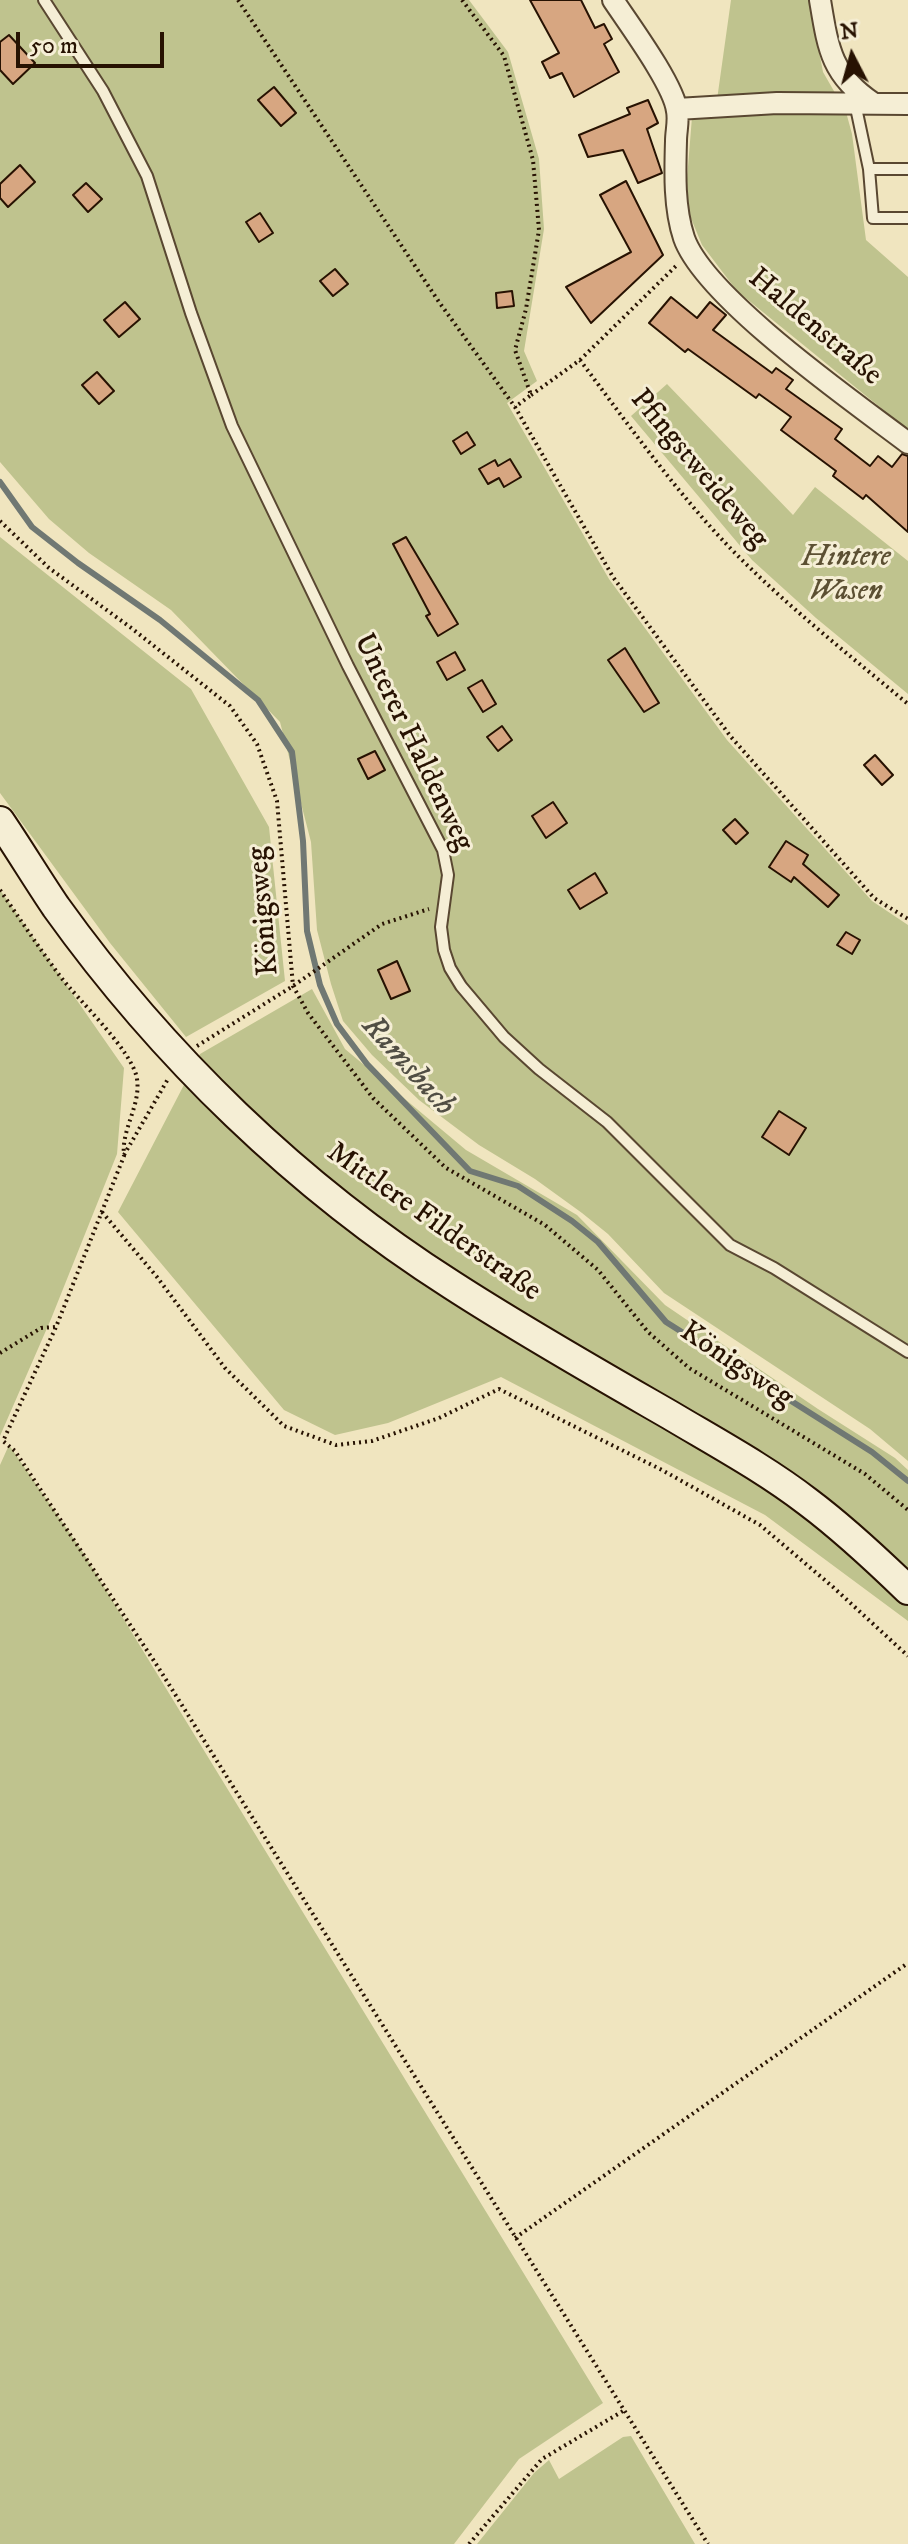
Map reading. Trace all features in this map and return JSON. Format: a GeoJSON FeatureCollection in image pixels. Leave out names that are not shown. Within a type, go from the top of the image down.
{"type":"FeatureCollection","features":[{"type":"Feature","properties":{"kind":"main road","name":"Mittlere Filderstraße"},"geometry":{"type":"LineString","coordinates":[[0,821],[56,906],[116,984],[192,1070],[291,1164],[366,1225],[448,1283],[737,1455],[807,1501],[869,1552],[908,1590]]}},
{"type":"Feature","properties":{"kind":"street"},"geometry":{"type":"LineString","coordinates":[[613,0],[663,80],[677,109],[678,201],[690,251]]}},
{"type":"Feature","properties":{"kind":"street"},"geometry":{"type":"LineString","coordinates":[[820,0],[833,62],[864,103]]}},
{"type":"Feature","properties":{"kind":"street"},"geometry":{"type":"LineString","coordinates":[[677,109],[777,103],[908,104]]}},
{"type":"Feature","properties":{"kind":"street","name":"Haldenstraße"},"geometry":{"type":"LineString","coordinates":[[690,251],[724,292],[763,329],[908,443]]}},
{"type":"Feature","properties":{"kind":"lane","name":"Unterer Haldenweg"},"geometry":{"type":"LineString","coordinates":[[44,0],[103,91],[147,176],[191,313],[232,426],[348,666],[443,850],[448,875],[441,927],[444,950],[461,986],[504,1037],[539,1069],[607,1122],[730,1245],[774,1268],[908,1352]]}},
{"type":"Feature","properties":{"kind":"lane"},"geometry":{"type":"LineString","coordinates":[[864,103],[873,218],[908,218]]}},
{"type":"Feature","properties":{"kind":"lane"},"geometry":{"type":"LineString","coordinates":[[869,169],[908,169]]}},
{"type":"Feature","properties":{"kind":"path"},"geometry":{"type":"LineString","coordinates":[[238,0],[439,302],[515,407],[613,577],[731,737],[874,898],[908,919]]}},
{"type":"Feature","properties":{"kind":"path"},"geometry":{"type":"LineString","coordinates":[[462,0],[504,56],[533,160],[539,230],[526,309],[515,350],[531,395]]}},
{"type":"Feature","properties":{"kind":"path"},"geometry":{"type":"LineString","coordinates":[[515,407],[580,360],[690,251]]}},
{"type":"Feature","properties":{"kind":"path","name":"Pfingstweideweg"},"geometry":{"type":"LineString","coordinates":[[580,360],[716,533],[765,583],[908,704]]}},
{"type":"Feature","properties":{"kind":"path","name":"Königsweg"},"geometry":{"type":"LineString","coordinates":[[0,521],[49,568],[230,706],[257,744],[277,801],[293,986],[308,1013],[373,1098],[446,1168],[545,1225],[598,1270],[648,1332],[689,1368],[865,1474],[908,1510]]}},
{"type":"Feature","properties":{"kind":"path"},"geometry":{"type":"LineString","coordinates":[[0,890],[60,976],[135,1069],[137,1096],[122,1142],[124,1156],[56,1327],[0,1448]]}},
{"type":"Feature","properties":{"kind":"path"},"geometry":{"type":"LineString","coordinates":[[293,986],[382,924],[412,913],[444,907]]}},
{"type":"Feature","properties":{"kind":"path"},"geometry":{"type":"LineString","coordinates":[[102,1212],[157,1277],[225,1368],[284,1426],[336,1445],[372,1441],[439,1418],[499,1389],[650,1464],[760,1525],[908,1656]]}},
{"type":"Feature","properties":{"kind":"path"},"geometry":{"type":"LineString","coordinates":[[0,1353],[41,1328],[56,1327]]}},
{"type":"Feature","properties":{"kind":"path"},"geometry":{"type":"LineString","coordinates":[[3,1441],[15,1451],[158,1667],[708,2544]]}},
{"type":"Feature","properties":{"kind":"path"},"geometry":{"type":"LineString","coordinates":[[515,2238],[908,1963]]}},
{"type":"Feature","properties":{"kind":"path"},"geometry":{"type":"LineString","coordinates":[[469,2544],[542,2459],[623,2411]]}},
{"type":"Feature","properties":{"kind":"green space"},"geometry":{"type":"Polygon","coordinates":[[[0,0],[469,0],[508,52],[539,159],[544,229],[524,351],[537,381],[507,403],[609,579],[727,740],[872,901],[908,925],[908,1461],[870,1429],[664,1293],[608,1234],[582,1213],[535,1179],[479,1145],[419,1100],[372,1055],[343,1021],[317,930],[311,842],[280,722],[171,610],[89,553],[49,519],[0,462],[0,0]]]}},
{"type":"Feature","properties":{"kind":"green space"},"geometry":{"type":"Polygon","coordinates":[[[731,0],[809,0],[823,72],[846,112],[852,134],[866,240],[908,277],[908,430],[737,291],[702,245],[688,211],[692,117],[715,114],[731,0]]]}},
{"type":"Feature","properties":{"kind":"green space","name":"Hintere Wasen"},"geometry":{"type":"Polygon","coordinates":[[[667,384],[793,515],[815,487],[908,561],[908,694],[752,560],[631,416],[667,384]]]}},
{"type":"Feature","properties":{"kind":"green space"},"geometry":{"type":"Polygon","coordinates":[[[0,537],[191,689],[269,827],[285,981],[186,1037],[110,943],[0,793],[0,537]]]}},
{"type":"Feature","properties":{"kind":"green space"},"geometry":{"type":"Polygon","coordinates":[[[0,890],[124,1068],[117,1154],[0,1436],[0,890]]]}},
{"type":"Feature","properties":{"kind":"green space"},"geometry":{"type":"Polygon","coordinates":[[[312,989],[345,1049],[466,1150],[577,1215],[665,1305],[895,1458],[908,1470],[908,1621],[765,1515],[501,1377],[388,1423],[335,1435],[284,1410],[118,1212],[200,1054],[312,989]]]}},
{"type":"Feature","properties":{"kind":"green space"},"geometry":{"type":"Polygon","coordinates":[[[9,1445],[82,1551],[603,2403],[519,2459],[454,2544],[0,2544],[0,1465],[9,1445]]]}},
{"type":"Feature","properties":{"kind":"green space"},"geometry":{"type":"Polygon","coordinates":[[[631,2436],[695,2544],[477,2544],[534,2473],[549,2460],[559,2479],[623,2437],[631,2436]]]}},
{"type":"Feature","properties":{"kind":"building"},"geometry":{"type":"Polygon","coordinates":[[[530,0],[581,0],[595,28],[604,24],[612,39],[604,44],[619,72],[574,97],[562,73],[550,78],[542,62],[559,53],[530,0]]]}},
{"type":"Feature","properties":{"kind":"building"},"geometry":{"type":"Polygon","coordinates":[[[9,35],[35,63],[13,84],[0,70],[0,42],[9,35]]]}},
{"type":"Feature","properties":{"kind":"building"},"geometry":{"type":"Polygon","coordinates":[[[274,87],[296,113],[281,126],[258,100],[274,87]]]}},
{"type":"Feature","properties":{"kind":"building"},"geometry":{"type":"Polygon","coordinates":[[[648,100],[658,123],[647,129],[662,173],[638,183],[623,150],[588,157],[579,135],[630,114],[627,108],[648,100]]]}},
{"type":"Feature","properties":{"kind":"building"},"geometry":{"type":"Polygon","coordinates":[[[20,165],[35,182],[8,207],[0,198],[0,184],[20,165]]]}},
{"type":"Feature","properties":{"kind":"building"},"geometry":{"type":"Polygon","coordinates":[[[626,181],[663,255],[591,323],[566,287],[631,252],[600,195],[626,181]]]}},
{"type":"Feature","properties":{"kind":"building"},"geometry":{"type":"Polygon","coordinates":[[[86,183],[102,199],[88,212],[73,195],[86,183]]]}},
{"type":"Feature","properties":{"kind":"building"},"geometry":{"type":"Polygon","coordinates":[[[260,213],[273,233],[259,242],[246,222],[260,213]]]}},
{"type":"Feature","properties":{"kind":"building"},"geometry":{"type":"Polygon","coordinates":[[[335,269],[348,284],[333,296],[320,281],[335,269]]]}},
{"type":"Feature","properties":{"kind":"building"},"geometry":{"type":"Polygon","coordinates":[[[512,291],[514,306],[497,308],[496,293],[512,291]]]}},
{"type":"Feature","properties":{"kind":"building"},"geometry":{"type":"Polygon","coordinates":[[[671,297],[697,318],[710,302],[726,315],[713,330],[772,373],[776,368],[793,380],[786,389],[842,429],[835,439],[870,466],[878,456],[892,467],[902,454],[908,456],[908,532],[866,495],[863,499],[833,476],[836,471],[781,430],[791,417],[759,394],[756,398],[688,349],[685,352],[649,323],[671,297]]]}},
{"type":"Feature","properties":{"kind":"building"},"geometry":{"type":"Polygon","coordinates":[[[125,302],[140,319],[119,337],[104,320],[125,302]]]}},
{"type":"Feature","properties":{"kind":"building"},"geometry":{"type":"Polygon","coordinates":[[[97,372],[114,391],[99,404],[82,385],[97,372]]]}},
{"type":"Feature","properties":{"kind":"building"},"geometry":{"type":"Polygon","coordinates":[[[467,432],[475,445],[461,454],[453,441],[467,432]]]}},
{"type":"Feature","properties":{"kind":"building"},"geometry":{"type":"Polygon","coordinates":[[[510,459],[521,477],[504,487],[499,478],[488,484],[479,469],[495,460],[498,466],[510,459]]]}},
{"type":"Feature","properties":{"kind":"building"},"geometry":{"type":"Polygon","coordinates":[[[406,537],[458,624],[438,636],[426,616],[430,614],[393,544],[406,537]]]}},
{"type":"Feature","properties":{"kind":"building"},"geometry":{"type":"Polygon","coordinates":[[[625,648],[659,703],[644,712],[608,660],[625,648]]]}},
{"type":"Feature","properties":{"kind":"building"},"geometry":{"type":"Polygon","coordinates":[[[455,652],[465,670],[447,680],[437,662],[455,652]]]}},
{"type":"Feature","properties":{"kind":"building"},"geometry":{"type":"Polygon","coordinates":[[[482,680],[496,704],[483,712],[468,688],[482,680]]]}},
{"type":"Feature","properties":{"kind":"building"},"geometry":{"type":"Polygon","coordinates":[[[502,726],[512,740],[498,751],[487,737],[502,726]]]}},
{"type":"Feature","properties":{"kind":"building"},"geometry":{"type":"Polygon","coordinates":[[[375,751],[385,770],[368,779],[358,759],[375,751]]]}},
{"type":"Feature","properties":{"kind":"building"},"geometry":{"type":"Polygon","coordinates":[[[875,755],[893,775],[882,785],[864,765],[875,755]]]}},
{"type":"Feature","properties":{"kind":"building"},"geometry":{"type":"Polygon","coordinates":[[[553,802],[567,823],[546,838],[532,816],[553,802]]]}},
{"type":"Feature","properties":{"kind":"building"},"geometry":{"type":"Polygon","coordinates":[[[735,819],[748,833],[736,844],[723,830],[735,819]]]}},
{"type":"Feature","properties":{"kind":"building"},"geometry":{"type":"Polygon","coordinates":[[[786,841],[808,855],[803,864],[839,895],[828,907],[794,877],[791,882],[769,867],[786,841]]]}},
{"type":"Feature","properties":{"kind":"building"},"geometry":{"type":"Polygon","coordinates":[[[595,873],[607,893],[580,909],[568,890],[595,873]]]}},
{"type":"Feature","properties":{"kind":"building"},"geometry":{"type":"Polygon","coordinates":[[[846,932],[860,940],[852,954],[837,945],[846,932]]]}},
{"type":"Feature","properties":{"kind":"building"},"geometry":{"type":"Polygon","coordinates":[[[397,961],[410,991],[391,999],[378,970],[397,961]]]}},
{"type":"Feature","properties":{"kind":"building"},"geometry":{"type":"Polygon","coordinates":[[[779,1111],[806,1128],[789,1155],[762,1137],[779,1111]]]}},
{"type":"Feature","properties":{"kind":"waterway","name":"Ramsbach"},"geometry":{"type":"LineString","coordinates":[[0,482],[32,527],[160,620],[258,700],[292,752],[303,841],[307,931],[320,985],[337,1024],[367,1064],[470,1171],[518,1186],[572,1221],[598,1242],[666,1322],[872,1452],[908,1481]]}}]}
